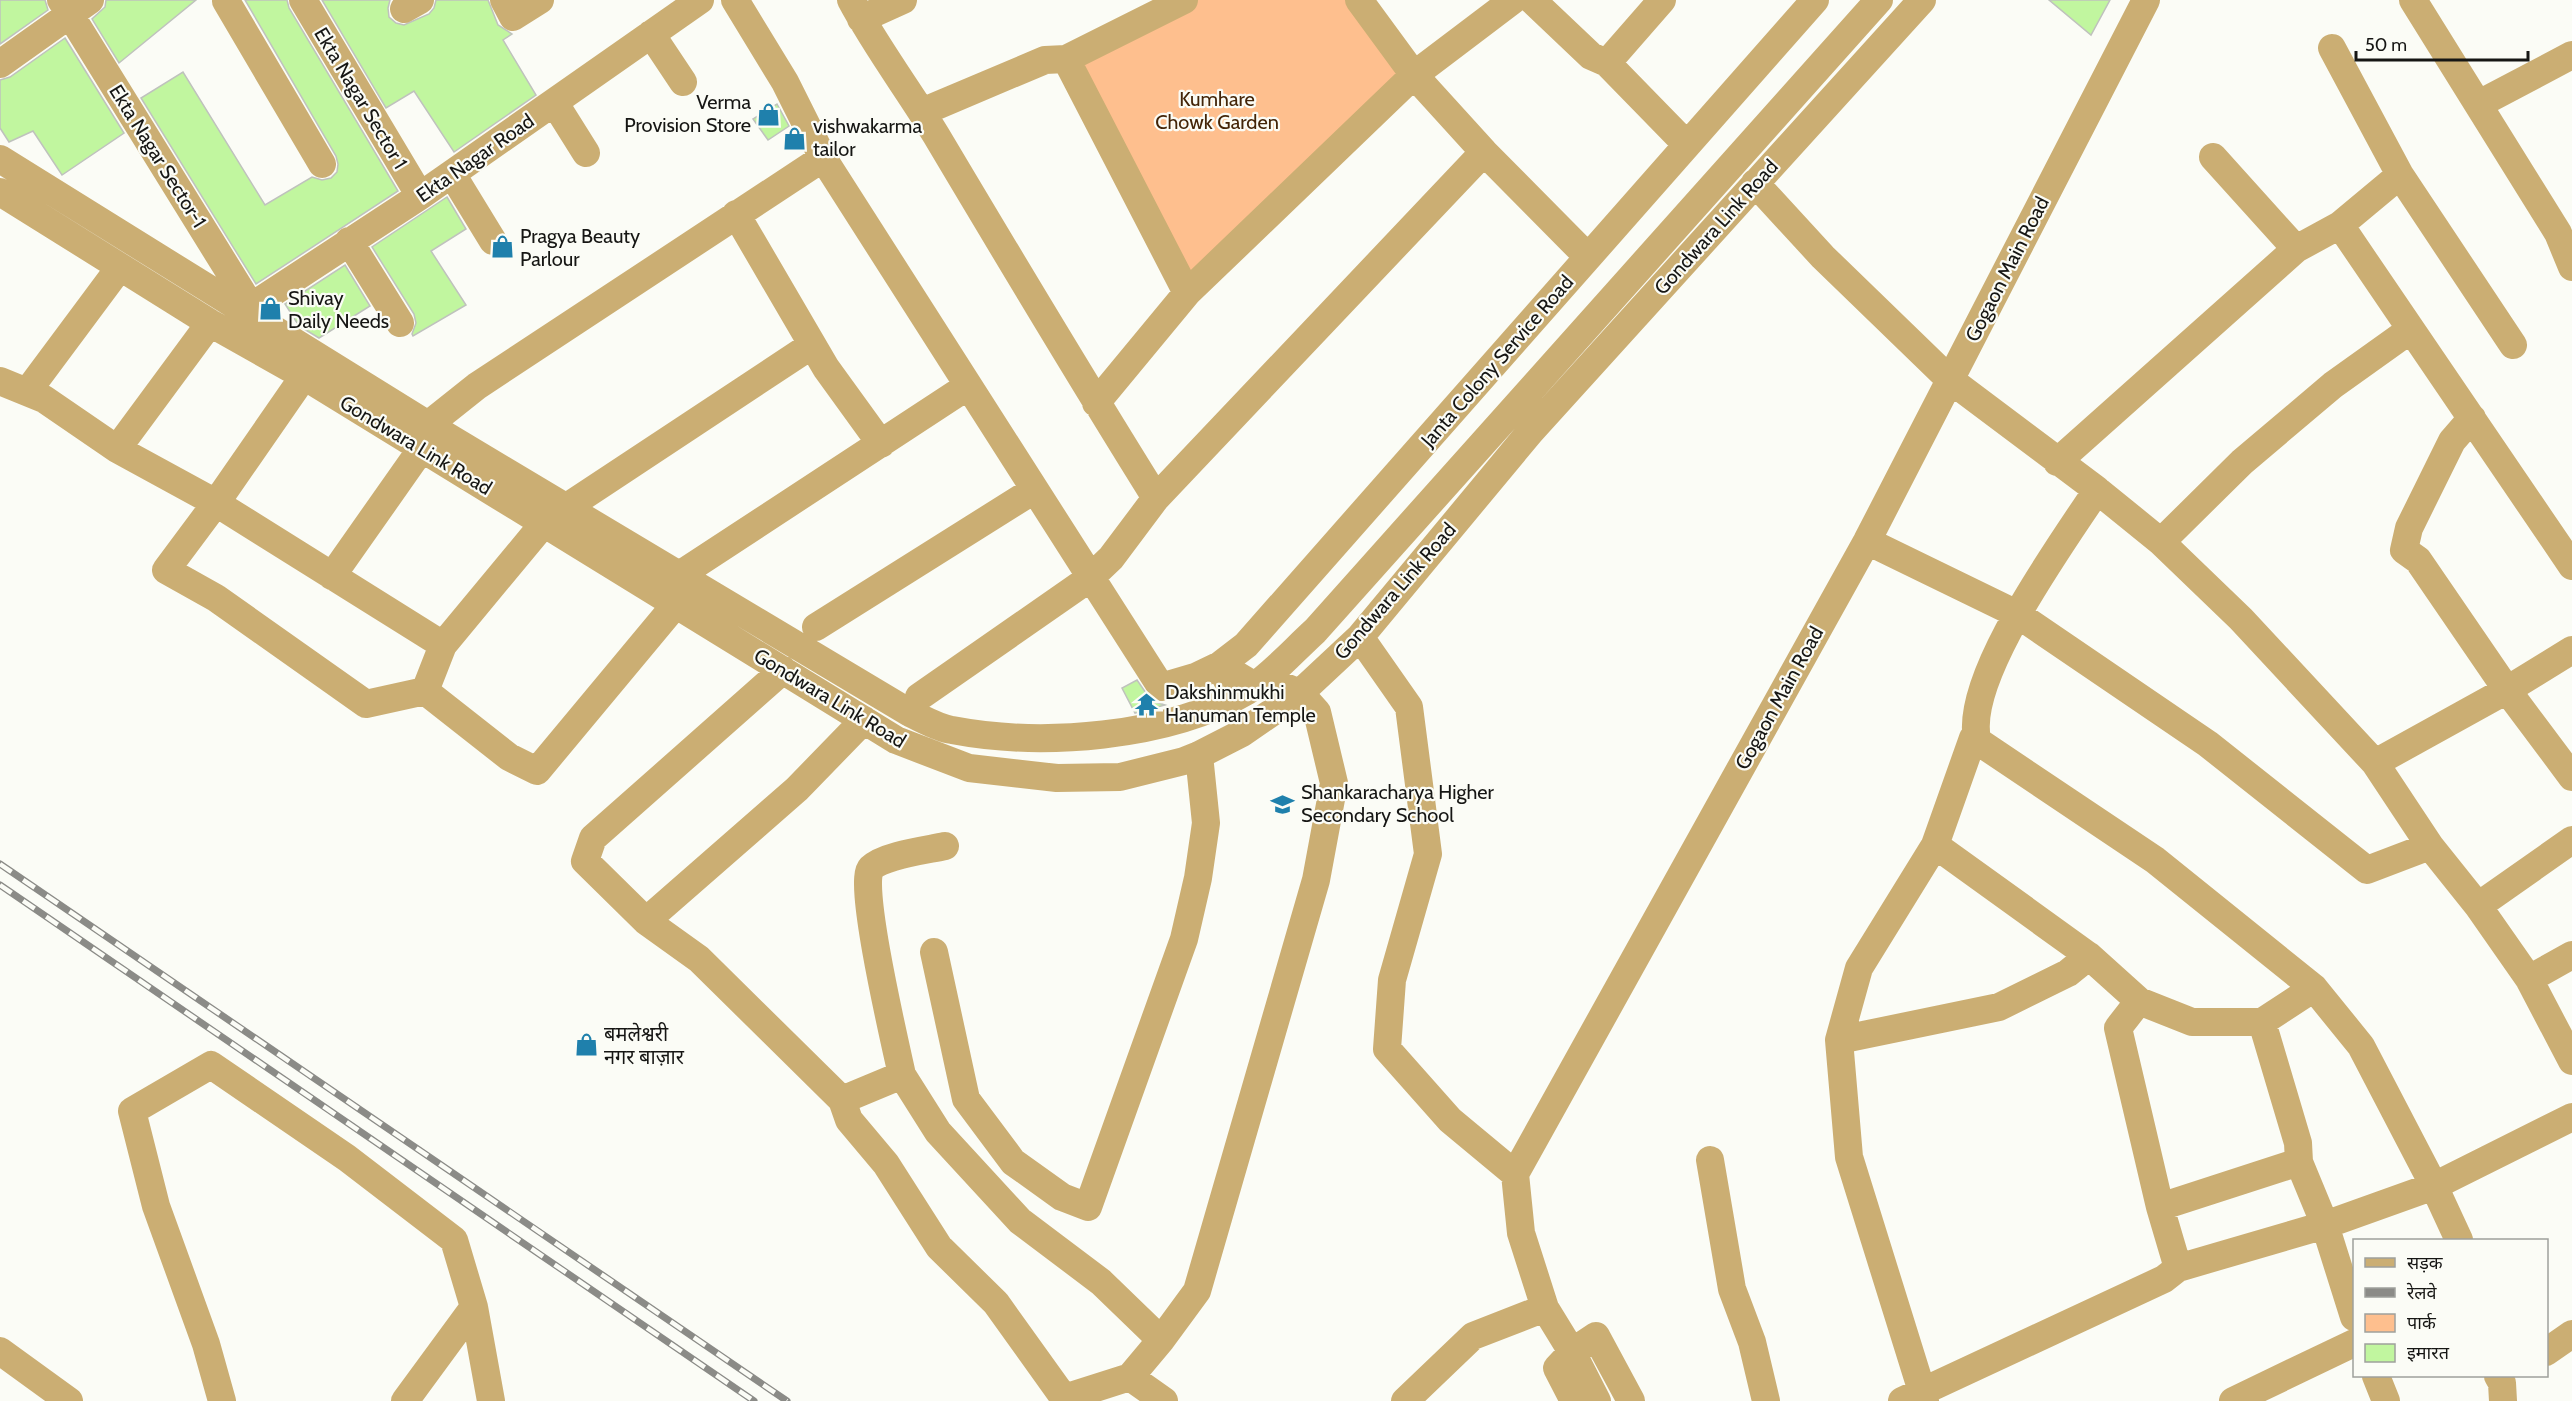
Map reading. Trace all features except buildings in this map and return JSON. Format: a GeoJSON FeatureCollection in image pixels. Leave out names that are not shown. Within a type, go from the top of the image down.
{"type":"FeatureCollection","features":[{"type":"Feature","properties":{"kind":"street","name":"Ekta Nagar Sector 1"},"geometry":{"type":"LineString","coordinates":[[303,0],[420,196]]}},
{"type":"Feature","properties":{"kind":"street"},"geometry":{"type":"LineString","coordinates":[[504,0],[513,17],[540,0]]}},
{"type":"Feature","properties":{"kind":"street","name":"Ekta Nagar Road"},"geometry":{"type":"LineString","coordinates":[[245,304],[420,196],[700,0]]}},
{"type":"Feature","properties":{"kind":"street"},"geometry":{"type":"LineString","coordinates":[[735,0],[784,82],[823,158],[1090,578]]}},
{"type":"Feature","properties":{"kind":"street"},"geometry":{"type":"LineString","coordinates":[[903,0],[856,10],[922,112],[1096,403],[1156,498]]}},
{"type":"Feature","properties":{"kind":"street"},"geometry":{"type":"LineString","coordinates":[[922,112],[1045,60],[1066,58],[1184,0]]}},
{"type":"Feature","properties":{"kind":"street"},"geometry":{"type":"LineString","coordinates":[[1359,0],[1414,75],[1484,152],[1588,257]]}},
{"type":"Feature","properties":{"kind":"street"},"geometry":{"type":"LineString","coordinates":[[1096,403],[1187,293],[1414,75],[1513,0]]}},
{"type":"Feature","properties":{"kind":"street"},"geometry":{"type":"LineString","coordinates":[[1532,0],[1591,56],[1607,63],[1687,145]]}},
{"type":"Feature","properties":{"kind":"street"},"geometry":{"type":"LineString","coordinates":[[1607,63],[1662,0]]}},
{"type":"Feature","properties":{"kind":"street","name":"Janta Colony Service Road"},"geometry":{"type":"LineString","coordinates":[[1090,578],[1161,687],[1195,677],[1220,664],[1246,645],[1815,0]]}},
{"type":"Feature","properties":{"kind":"street","name":"Gondwara Link Road"},"geometry":{"type":"LineString","coordinates":[[1245,691],[1315,631],[1879,0]]}},
{"type":"Feature","properties":{"kind":"street","name":"Gondwara Link Road"},"geometry":{"type":"LineString","coordinates":[[557,516],[676,604],[896,740],[969,768],[1057,778],[1120,777],[1184,761],[1250,728],[1300,693],[1360,637],[1531,431],[1922,0]]}},
{"type":"Feature","properties":{"kind":"street","name":"Gogaon Main Road"},"geometry":{"type":"LineString","coordinates":[[1515,1174],[1867,541],[2146,0]]}},
{"type":"Feature","properties":{"kind":"street"},"geometry":{"type":"LineString","coordinates":[[2412,0],[2479,104],[2565,228],[2572,267]]}},
{"type":"Feature","properties":{"kind":"street"},"geometry":{"type":"LineString","coordinates":[[226,1],[322,164]]}},
{"type":"Feature","properties":{"kind":"street","name":"Ekta Nagar Sector-1"},"geometry":{"type":"LineString","coordinates":[[0,64],[74,5],[245,304]]}},
{"type":"Feature","properties":{"kind":"street"},"geometry":{"type":"LineString","coordinates":[[651,34],[683,82]]}},
{"type":"Feature","properties":{"kind":"street"},"geometry":{"type":"LineString","coordinates":[[2332,48],[2400,175],[2513,345]]}},
{"type":"Feature","properties":{"kind":"street"},"geometry":{"type":"LineString","coordinates":[[2479,104],[2572,55]]}},
{"type":"Feature","properties":{"kind":"street"},"geometry":{"type":"LineString","coordinates":[[1066,58],[1187,293]]}},
{"type":"Feature","properties":{"kind":"street"},"geometry":{"type":"LineString","coordinates":[[554,102],[586,153]]}},
{"type":"Feature","properties":{"kind":"street"},"geometry":{"type":"LineString","coordinates":[[919,696],[1090,578],[1111,558],[1156,498],[1484,152]]}},
{"type":"Feature","properties":{"kind":"street"},"geometry":{"type":"LineString","coordinates":[[2213,157],[2296,249]]}},
{"type":"Feature","properties":{"kind":"street"},"geometry":{"type":"LineString","coordinates":[[332,576],[425,437],[477,386],[823,158]]}},
{"type":"Feature","properties":{"kind":"street"},"geometry":{"type":"LineString","coordinates":[[0,159],[245,304],[425,437],[557,516],[678,576],[909,713],[950,730],[994,735],[1067,738],[1144,729],[1197,714],[1270,681],[1300,693],[1317,712],[1334,783],[1316,879],[1197,1291],[1130,1377],[1064,1398],[996,1303],[939,1247],[886,1164],[849,1120],[842,1100],[699,959],[646,921],[585,861],[593,838],[783,670]]}},
{"type":"Feature","properties":{"kind":"street"},"geometry":{"type":"LineString","coordinates":[[452,174],[493,241]]}},
{"type":"Feature","properties":{"kind":"street"},"geometry":{"type":"LineString","coordinates":[[2057,462],[2296,249],[2340,225],[2400,175]]}},
{"type":"Feature","properties":{"kind":"street"},"geometry":{"type":"LineString","coordinates":[[1755,183],[1823,257],[1949,379],[2097,490],[2160,542],[2241,619],[2375,763],[2430,846],[2478,906],[2529,980],[2572,1061]]}},
{"type":"Feature","properties":{"kind":"street","name":"Gondwara Link Road"},"geometry":{"type":"LineString","coordinates":[[0,192],[210,323],[304,376],[425,437]]}},
{"type":"Feature","properties":{"kind":"street"},"geometry":{"type":"LineString","coordinates":[[736,214],[812,345],[881,444]]}},
{"type":"Feature","properties":{"kind":"street"},"geometry":{"type":"LineString","coordinates":[[2340,225],[2572,566]]}},
{"type":"Feature","properties":{"kind":"street"},"geometry":{"type":"LineString","coordinates":[[349,241],[400,322]]}},
{"type":"Feature","properties":{"kind":"street"},"geometry":{"type":"LineString","coordinates":[[27,392],[120,267]]}},
{"type":"Feature","properties":{"kind":"street"},"geometry":{"type":"LineString","coordinates":[[117,449],[210,323]]}},
{"type":"Feature","properties":{"kind":"street"},"geometry":{"type":"LineString","coordinates":[[2160,542],[2251,454],[2333,385],[2410,330]]}},
{"type":"Feature","properties":{"kind":"street"},"geometry":{"type":"LineString","coordinates":[[425,690],[443,645],[540,528],[812,345]]}},
{"type":"Feature","properties":{"kind":"street"},"geometry":{"type":"LineString","coordinates":[[304,376],[216,504],[166,570],[216,598],[366,704],[425,690]]}},
{"type":"Feature","properties":{"kind":"street"},"geometry":{"type":"LineString","coordinates":[[0,381],[44,399],[117,449],[216,504],[443,645]]}},
{"type":"Feature","properties":{"kind":"street"},"geometry":{"type":"LineString","coordinates":[[678,576],[968,386]]}},
{"type":"Feature","properties":{"kind":"street"},"geometry":{"type":"LineString","coordinates":[[2472,418],[2451,441],[2409,528],[2404,550],[2418,560],[2507,690],[2572,777]]}},
{"type":"Feature","properties":{"kind":"street"},"geometry":{"type":"LineString","coordinates":[[816,627],[1034,490]]}},
{"type":"Feature","properties":{"kind":"street"},"geometry":{"type":"LineString","coordinates":[[1973,738],[1977,739],[1974,723],[1982,687],[2017,615],[2097,490]]}},
{"type":"Feature","properties":{"kind":"street"},"geometry":{"type":"LineString","coordinates":[[1867,541],[2017,615],[2208,744],[2367,870],[2430,846]]}},
{"type":"Feature","properties":{"kind":"street"},"geometry":{"type":"LineString","coordinates":[[425,690],[508,757],[537,771],[676,604]]}},
{"type":"Feature","properties":{"kind":"street"},"geometry":{"type":"LineString","coordinates":[[1360,637],[1409,707],[1428,854],[1392,980],[1387,1048],[1450,1120],[1515,1174],[1521,1233],[1545,1308],[1572,1352],[1597,1401]]}},
{"type":"Feature","properties":{"kind":"street"},"geometry":{"type":"LineString","coordinates":[[2375,763],[2572,651]]}},
{"type":"Feature","properties":{"kind":"street"},"geometry":{"type":"LineString","coordinates":[[1220,664],[1245,691],[1250,728]]}},
{"type":"Feature","properties":{"kind":"street"},"geometry":{"type":"LineString","coordinates":[[646,921],[797,789],[864,720]]}},
{"type":"Feature","properties":{"kind":"street"},"geometry":{"type":"LineString","coordinates":[[1973,738],[1935,845],[1859,968],[1839,1040],[1849,1157],[1916,1398],[2164,1279],[2178,1268],[2325,1225],[2434,1186],[2572,1117]]}},
{"type":"Feature","properties":{"kind":"street"},"geometry":{"type":"LineString","coordinates":[[1973,738],[2155,860],[2314,988],[2361,1046],[2434,1186],[2459,1239]]}},
{"type":"Feature","properties":{"kind":"street"},"geometry":{"type":"LineString","coordinates":[[934,952],[966,1099],[1013,1162],[1062,1197],[1088,1207],[1184,939],[1198,878],[1206,823],[1199,755]]}},
{"type":"Feature","properties":{"kind":"street"},"geometry":{"type":"LineString","coordinates":[[2478,906],[2572,840]]}},
{"type":"Feature","properties":{"kind":"street"},"geometry":{"type":"LineString","coordinates":[[1935,845],[2089,956],[2139,1001],[2192,1022],[2262,1022],[2314,988]]}},
{"type":"Feature","properties":{"kind":"street"},"geometry":{"type":"LineString","coordinates":[[945,846],[888,859],[873,866],[867,873],[869,907],[902,1075],[938,1132],[1020,1221],[1101,1282],[1161,1340]]}},
{"type":"Feature","properties":{"kind":"street"},"geometry":{"type":"LineString","coordinates":[[2529,980],[2572,955]]}},
{"type":"Feature","properties":{"kind":"street"},"geometry":{"type":"LineString","coordinates":[[1839,1040],[1999,1006],[2068,973],[2089,956]]}},
{"type":"Feature","properties":{"kind":"street"},"geometry":{"type":"LineString","coordinates":[[2139,1001],[2118,1028],[2160,1206],[2178,1268]]}},
{"type":"Feature","properties":{"kind":"street"},"geometry":{"type":"LineString","coordinates":[[2262,1022],[2298,1143],[2299,1162],[2325,1225],[2353,1311]]}},
{"type":"Feature","properties":{"kind":"street"},"geometry":{"type":"LineString","coordinates":[[222,1401],[206,1344],[156,1206],[132,1111],[211,1065],[347,1158],[454,1240],[474,1307],[491,1401]]}},
{"type":"Feature","properties":{"kind":"street"},"geometry":{"type":"LineString","coordinates":[[842,1100],[902,1075]]}},
{"type":"Feature","properties":{"kind":"street"},"geometry":{"type":"LineString","coordinates":[[1710,1160],[1732,1289],[1752,1342],[1766,1401]]}},
{"type":"Feature","properties":{"kind":"street"},"geometry":{"type":"LineString","coordinates":[[2160,1206],[2299,1162]]}},
{"type":"Feature","properties":{"kind":"street"},"geometry":{"type":"LineString","coordinates":[[405,1401],[474,1307]]}},
{"type":"Feature","properties":{"kind":"street"},"geometry":{"type":"LineString","coordinates":[[1405,1401],[1473,1336],[1545,1308]]}},
{"type":"Feature","properties":{"kind":"street"},"geometry":{"type":"LineString","coordinates":[[2548,1351],[2572,1334]]}},
{"type":"Feature","properties":{"kind":"street"},"geometry":{"type":"LineString","coordinates":[[1574,1401],[1557,1368],[1572,1352],[1596,1336],[1631,1401]]}},
{"type":"Feature","properties":{"kind":"street"},"geometry":{"type":"LineString","coordinates":[[2233,1401],[2353,1344]]}},
{"type":"Feature","properties":{"kind":"street"},"geometry":{"type":"LineString","coordinates":[[0,1351],[69,1401]]}},
{"type":"Feature","properties":{"kind":"street"},"geometry":{"type":"LineString","coordinates":[[1130,1377],[1164,1401]]}},
{"type":"Feature","properties":{"kind":"street"},"geometry":{"type":"LineString","coordinates":[[2376,1377],[2386,1401]]}},
{"type":"Feature","properties":{"kind":"green space","name":"Kumhare Chowk Garden"},"geometry":{"type":"Polygon","coordinates":[[[1184,0],[1359,0],[1414,75],[1187,293],[1066,59],[1184,0]]]}},
{"type":"Feature","properties":{"kind":"railway"},"geometry":{"type":"LineString","coordinates":[[0,864],[787,1401]]}},
{"type":"Feature","properties":{"kind":"railway"},"geometry":{"type":"LineString","coordinates":[[0,885],[754,1401]]}},
{"type":"Feature","properties":{"kind":"place","name":"Verma Provision Store"},"geometry":{"type":"Point","coordinates":[769,114]}},
{"type":"Feature","properties":{"kind":"place","name":"vishwakarma tailor"},"geometry":{"type":"Point","coordinates":[795,138]}},
{"type":"Feature","properties":{"kind":"place","name":"Pragya Beauty Parlour"},"geometry":{"type":"Point","coordinates":[502,247]}},
{"type":"Feature","properties":{"kind":"place","name":"Shivay Daily Needs"},"geometry":{"type":"Point","coordinates":[270,309]}},
{"type":"Feature","properties":{"kind":"place","name":"Dakshinmukhi Hanuman Temple"},"geometry":{"type":"Point","coordinates":[1147,704]}},
{"type":"Feature","properties":{"kind":"place","name":"Shankaracharya Higher Secondary School"},"geometry":{"type":"Point","coordinates":[1283,804]}},
{"type":"Feature","properties":{"kind":"place","name":"बमलेश्वरी नगर बाज़ार"},"geometry":{"type":"Point","coordinates":[586,1045]}}]}
